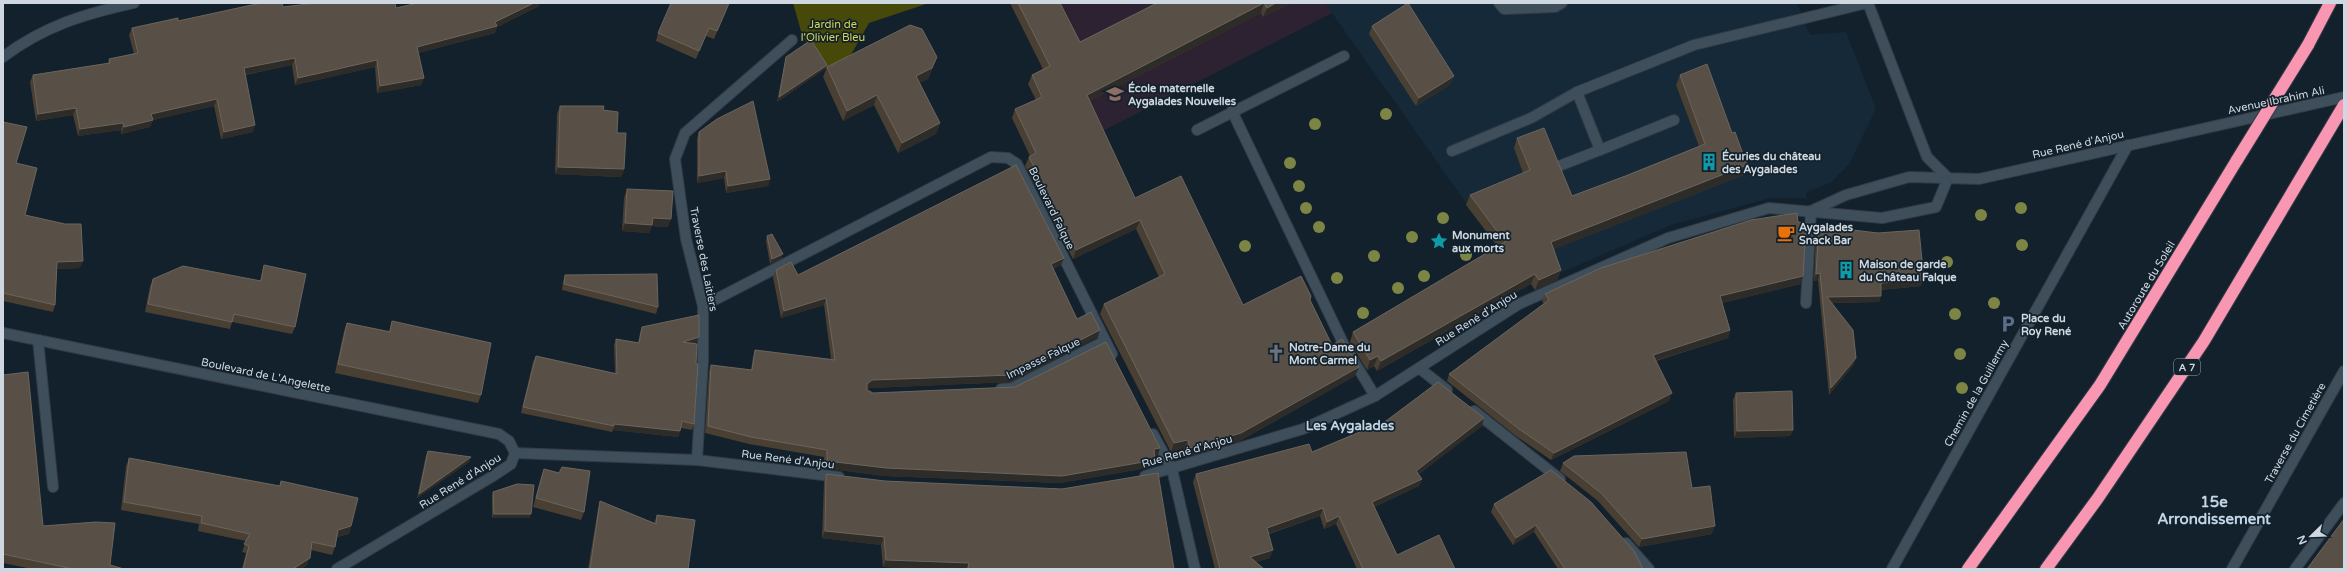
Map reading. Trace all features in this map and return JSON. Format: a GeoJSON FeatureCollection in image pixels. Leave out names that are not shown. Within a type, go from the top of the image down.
{"type":"FeatureCollection","features":[{"type":"Feature","properties":{"kind":"highway","name":"Autoroute du Soleil"},"geometry":{"type":"LineString","coordinates":[[1968,569],[2100,385],[2308,45],[2330,3]]}},
{"type":"Feature","properties":{"kind":"highway","name":"A 7"},"geometry":{"type":"LineString","coordinates":[[2046,569],[2098,498],[2204,341],[2344,105]]}},
{"type":"Feature","properties":{"kind":"street"},"geometry":{"type":"LineString","coordinates":[[3,57],[26,39],[85,14],[134,3]]}},
{"type":"Feature","properties":{"kind":"street"},"geometry":{"type":"LineString","coordinates":[[1500,3],[1504,9],[1555,6],[1562,3]]}},
{"type":"Feature","properties":{"kind":"street"},"geometry":{"type":"LineString","coordinates":[[1452,151],[1530,118],[1577,92],[1694,45],[1868,3],[1927,157],[1948,178]]}},
{"type":"Feature","properties":{"kind":"street","name":"Traverse des Laitiers"},"geometry":{"type":"LineString","coordinates":[[697,460],[703,361],[703,306],[686,239],[675,159],[685,133],[792,40]]}},
{"type":"Feature","properties":{"kind":"street"},"geometry":{"type":"LineString","coordinates":[[1197,130],[1344,56]]}},
{"type":"Feature","properties":{"kind":"street"},"geometry":{"type":"LineString","coordinates":[[1577,92],[1600,150]]}},
{"type":"Feature","properties":{"kind":"street","name":"Avenue Ibrahim Ali"},"geometry":{"type":"LineString","coordinates":[[2212,126],[2344,98]]}},
{"type":"Feature","properties":{"kind":"street"},"geometry":{"type":"LineString","coordinates":[[1232,112],[1344,345],[1375,396]]}},
{"type":"Feature","properties":{"kind":"street"},"geometry":{"type":"LineString","coordinates":[[1559,166],[1674,120]]}},
{"type":"Feature","properties":{"kind":"street","name":"Rue René d'Anjou"},"geometry":{"type":"LineString","coordinates":[[1811,211],[1846,195],[1909,177],[1979,179],[2212,126]]}},
{"type":"Feature","properties":{"kind":"street","name":"Chemin de la Guillermy"},"geometry":{"type":"LineString","coordinates":[[1892,569],[2128,145]]}},
{"type":"Feature","properties":{"kind":"street","name":"Boulevard Falque"},"geometry":{"type":"LineString","coordinates":[[703,306],[991,157],[1008,158],[1017,164],[1116,361]]}},
{"type":"Feature","properties":{"kind":"street","name":"Rue René d'Anjou"},"geometry":{"type":"LineString","coordinates":[[1138,477],[1172,469],[1303,429],[1375,396],[1519,304],[1668,238],[1769,208],[1882,218],[1929,208],[1936,206],[1948,178]]}},
{"type":"Feature","properties":{"kind":"street"},"geometry":{"type":"LineString","coordinates":[[1806,303],[1811,211]]}},
{"type":"Feature","properties":{"kind":"street","name":"Boulevard de L'Angelette"},"geometry":{"type":"LineString","coordinates":[[3,333],[498,434],[509,441],[515,453]]}},
{"type":"Feature","properties":{"kind":"street"},"geometry":{"type":"LineString","coordinates":[[38,340],[52,487]]}},
{"type":"Feature","properties":{"kind":"street","name":"Impasse Falque"},"geometry":{"type":"LineString","coordinates":[[988,389],[1012,388],[1105,341]]}},
{"type":"Feature","properties":{"kind":"street"},"geometry":{"type":"LineString","coordinates":[[1419,368],[1456,397]]}},
{"type":"Feature","properties":{"kind":"street","name":"Traverse du Cimetière"},"geometry":{"type":"LineString","coordinates":[[2232,569],[2344,371]]}},
{"type":"Feature","properties":{"kind":"street"},"geometry":{"type":"LineString","coordinates":[[1468,407],[1568,485]]}},
{"type":"Feature","properties":{"kind":"street"},"geometry":{"type":"LineString","coordinates":[[1147,422],[1172,469],[1195,569]]}},
{"type":"Feature","properties":{"kind":"street","name":"Rue René d'Anjou"},"geometry":{"type":"LineString","coordinates":[[337,569],[493,476],[511,464],[515,453],[697,460],[852,478]]}},
{"type":"Feature","properties":{"kind":"street"},"geometry":{"type":"LineString","coordinates":[[2295,569],[2344,503]]}},
{"type":"Feature","properties":{"kind":"street"},"geometry":{"type":"LineString","coordinates":[[1618,534],[1649,569]]}},
{"type":"Feature","properties":{"kind":"shaded area","name":"École maternelle Aygalades Nouvelles"},"geometry":{"type":"Polygon","coordinates":[[[1010,3],[1325,3],[1332,13],[1087,139],[1064,113],[1010,3]]]}},
{"type":"Feature","properties":{"kind":"shaded area"},"geometry":{"type":"Polygon","coordinates":[[[1325,3],[1797,3],[1810,35],[1846,32],[1876,109],[1849,164],[1831,182],[1806,193],[1806,198],[1771,198],[1671,225],[1532,285],[1524,285],[1325,3]]]}},
{"type":"Feature","properties":{"kind":"green space","name":"Jardin de l'Olivier Bleu"},"geometry":{"type":"Polygon","coordinates":[[[793,3],[929,3],[869,23],[852,53],[843,61],[825,69],[809,44],[803,38],[793,3]]]}},
{"type":"Feature","properties":{"kind":"building"},"geometry":{"type":"Polygon","coordinates":[[[261,3],[282,3],[283,7],[316,3],[395,3],[396,8],[418,3],[534,3],[495,22],[497,26],[417,47],[424,78],[380,86],[377,60],[298,78],[295,58],[244,68],[255,125],[224,132],[217,99],[151,114],[153,120],[124,127],[123,123],[80,129],[76,108],[38,114],[33,75],[110,63],[109,59],[138,53],[132,28],[178,18],[178,21],[261,3]]]}},
{"type":"Feature","properties":{"kind":"building"},"geometry":{"type":"Polygon","coordinates":[[[671,3],[729,3],[717,31],[709,28],[699,51],[658,33],[671,3]]]}},
{"type":"Feature","properties":{"kind":"building"},"geometry":{"type":"Polygon","coordinates":[[[1018,3],[1060,3],[1080,42],[1157,3],[1264,3],[1087,95],[1135,198],[1181,176],[1243,305],[1301,276],[1311,296],[1310,300],[1332,345],[1342,339],[1359,367],[1241,433],[1190,448],[1188,440],[1174,443],[1104,304],[1165,274],[1140,220],[1076,250],[1029,157],[1036,153],[1015,109],[1042,97],[1032,75],[1050,66],[1018,3]]]}},
{"type":"Feature","properties":{"kind":"building"},"geometry":{"type":"Polygon","coordinates":[[[1264,3],[1276,3],[1267,8],[1264,3]]]}},
{"type":"Feature","properties":{"kind":"building"},"geometry":{"type":"Polygon","coordinates":[[[1408,3],[1454,76],[1419,98],[1372,26],[1408,3]]]}},
{"type":"Feature","properties":{"kind":"building"},"geometry":{"type":"Polygon","coordinates":[[[910,25],[922,29],[937,57],[932,68],[916,76],[940,123],[902,143],[877,95],[847,111],[827,67],[910,25]]]}},
{"type":"Feature","properties":{"kind":"building"},"geometry":{"type":"Polygon","coordinates":[[[811,40],[827,65],[779,97],[786,57],[811,40]]]}},
{"type":"Feature","properties":{"kind":"building"},"geometry":{"type":"Polygon","coordinates":[[[1707,64],[1732,133],[1735,132],[1747,165],[1551,242],[1561,270],[1539,280],[1535,274],[1381,361],[1378,356],[1370,360],[1353,332],[1505,242],[1470,195],[1530,170],[1517,138],[1544,128],[1572,196],[1628,175],[1705,144],[1680,75],[1707,64]]]}},
{"type":"Feature","properties":{"kind":"building"},"geometry":{"type":"Polygon","coordinates":[[[753,101],[770,179],[728,186],[726,171],[699,176],[699,132],[717,119],[753,101]]]}},
{"type":"Feature","properties":{"kind":"building"},"geometry":{"type":"Polygon","coordinates":[[[560,106],[604,106],[603,110],[618,112],[617,133],[626,133],[624,169],[558,167],[560,106]]]}},
{"type":"Feature","properties":{"kind":"building"},"geometry":{"type":"Polygon","coordinates":[[[3,122],[27,127],[16,163],[37,168],[25,215],[65,224],[81,224],[83,261],[57,262],[55,305],[3,293],[3,122]]]}},
{"type":"Feature","properties":{"kind":"building"},"geometry":{"type":"Polygon","coordinates":[[[1016,165],[1064,258],[1051,264],[1077,319],[1091,312],[1100,330],[1013,375],[872,380],[867,384],[867,390],[873,393],[1015,387],[1106,342],[1160,448],[1154,449],[1155,460],[1062,476],[886,468],[827,461],[827,450],[751,437],[708,426],[711,365],[752,370],[755,350],[835,360],[826,298],[784,311],[776,270],[791,262],[798,275],[1016,165]]]}},
{"type":"Feature","properties":{"kind":"building"},"geometry":{"type":"Polygon","coordinates":[[[627,189],[673,191],[671,219],[653,218],[652,225],[625,223],[627,189]]]}},
{"type":"Feature","properties":{"kind":"building"},"geometry":{"type":"Polygon","coordinates":[[[1797,213],[1798,222],[1806,223],[1803,276],[1720,296],[1730,330],[1653,355],[1672,393],[1554,453],[1519,429],[1449,374],[1549,300],[1545,294],[1601,268],[1751,220],[1797,213]]]}},
{"type":"Feature","properties":{"kind":"building"},"geometry":{"type":"Polygon","coordinates":[[[1819,226],[1878,233],[1919,230],[1924,280],[1881,283],[1881,296],[1827,297],[1853,330],[1856,358],[1831,388],[1820,273],[1816,274],[1819,226]]]}},
{"type":"Feature","properties":{"kind":"building"},"geometry":{"type":"Polygon","coordinates":[[[772,234],[783,254],[772,259],[767,236],[772,234]]]}},
{"type":"Feature","properties":{"kind":"building"},"geometry":{"type":"Polygon","coordinates":[[[264,265],[306,274],[295,327],[234,314],[232,322],[148,304],[153,279],[183,266],[261,281],[264,265]]]}},
{"type":"Feature","properties":{"kind":"building"},"geometry":{"type":"Polygon","coordinates":[[[657,274],[658,307],[564,284],[565,275],[657,274]]]}},
{"type":"Feature","properties":{"kind":"building"},"geometry":{"type":"Polygon","coordinates":[[[699,315],[699,337],[683,342],[697,344],[696,364],[698,364],[694,424],[682,421],[680,431],[614,424],[614,426],[523,407],[536,356],[617,374],[616,339],[639,343],[642,327],[699,315]]]}},
{"type":"Feature","properties":{"kind":"building"},"geometry":{"type":"Polygon","coordinates":[[[392,321],[491,343],[481,395],[338,364],[347,323],[390,332],[392,321]]]}},
{"type":"Feature","properties":{"kind":"building"},"geometry":{"type":"Polygon","coordinates":[[[28,372],[43,526],[96,522],[115,523],[110,565],[124,569],[73,569],[3,554],[3,375],[28,372]]]}},
{"type":"Feature","properties":{"kind":"building"},"geometry":{"type":"Polygon","coordinates":[[[1438,382],[1484,418],[1416,471],[1422,479],[1372,502],[1397,555],[1439,535],[1455,569],[1363,569],[1339,516],[1327,522],[1323,508],[1267,528],[1273,550],[1250,557],[1264,569],[1220,569],[1196,474],[1309,444],[1312,452],[1386,421],[1438,382]]]}},
{"type":"Feature","properties":{"kind":"building"},"geometry":{"type":"Polygon","coordinates":[[[1792,391],[1793,430],[1737,431],[1736,393],[1792,391]]]}},
{"type":"Feature","properties":{"kind":"building"},"geometry":{"type":"Polygon","coordinates":[[[428,451],[471,457],[419,494],[428,451]]]}},
{"type":"Feature","properties":{"kind":"building"},"geometry":{"type":"Polygon","coordinates":[[[1686,452],[1692,488],[1710,486],[1715,526],[1642,539],[1601,493],[1563,463],[1574,456],[1686,452]]]}},
{"type":"Feature","properties":{"kind":"building"},"geometry":{"type":"Polygon","coordinates":[[[129,458],[280,486],[281,481],[358,498],[351,526],[338,530],[335,547],[312,542],[310,558],[293,569],[243,569],[249,546],[244,544],[250,534],[201,523],[202,516],[124,502],[129,458]]]}},
{"type":"Feature","properties":{"kind":"building"},"geometry":{"type":"Polygon","coordinates":[[[562,467],[590,471],[584,512],[536,498],[544,469],[559,473],[562,467]]]}},
{"type":"Feature","properties":{"kind":"building"},"geometry":{"type":"Polygon","coordinates":[[[1551,470],[1591,502],[1634,551],[1643,569],[1565,569],[1536,525],[1516,538],[1494,504],[1551,470]]]}},
{"type":"Feature","properties":{"kind":"building"},"geometry":{"type":"Polygon","coordinates":[[[1158,473],[1174,569],[968,569],[969,563],[886,560],[884,537],[825,531],[826,474],[885,481],[1062,489],[1158,473]]]}},
{"type":"Feature","properties":{"kind":"building"},"geometry":{"type":"Polygon","coordinates":[[[517,484],[534,485],[531,514],[494,514],[493,492],[517,484]]]}},
{"type":"Feature","properties":{"kind":"building"},"geometry":{"type":"Polygon","coordinates":[[[600,501],[656,524],[657,515],[695,520],[688,569],[590,569],[600,501]]]}},
{"type":"Feature","properties":{"kind":"building"},"geometry":{"type":"Polygon","coordinates":[[[2344,519],[2344,569],[2307,569],[2344,519]]]}},
{"type":"Feature","properties":{"kind":"place","name":"École maternelle Aygalades Nouvelles"},"geometry":{"type":"Point","coordinates":[1115,94]}},
{"type":"Feature","properties":{"kind":"place","name":"Écuries du château des Aygalades"},"geometry":{"type":"Point","coordinates":[1709,162]}},
{"type":"Feature","properties":{"kind":"place","name":"Aygalades Snack Bar"},"geometry":{"type":"Point","coordinates":[1786,233]}},
{"type":"Feature","properties":{"kind":"place","name":"Monument aux morts"},"geometry":{"type":"Point","coordinates":[1439,241]}},
{"type":"Feature","properties":{"kind":"place","name":"Maison de garde du Château Falque"},"geometry":{"type":"Point","coordinates":[1846,270]}},
{"type":"Feature","properties":{"kind":"place","name":"Place du Roy René"},"geometry":{"type":"Point","coordinates":[2008,324]}},
{"type":"Feature","properties":{"kind":"place","name":"Notre-Dame du Mont Carmel"},"geometry":{"type":"Point","coordinates":[1276,353]}},
{"type":"Feature","properties":{"kind":"district","name":"Les Aygalades"},"geometry":{"type":"Point","coordinates":[1350,425]}},
{"type":"Feature","properties":{"kind":"district","name":"15e Arrondissement"},"geometry":{"type":"Point","coordinates":[2214,510]}}]}
